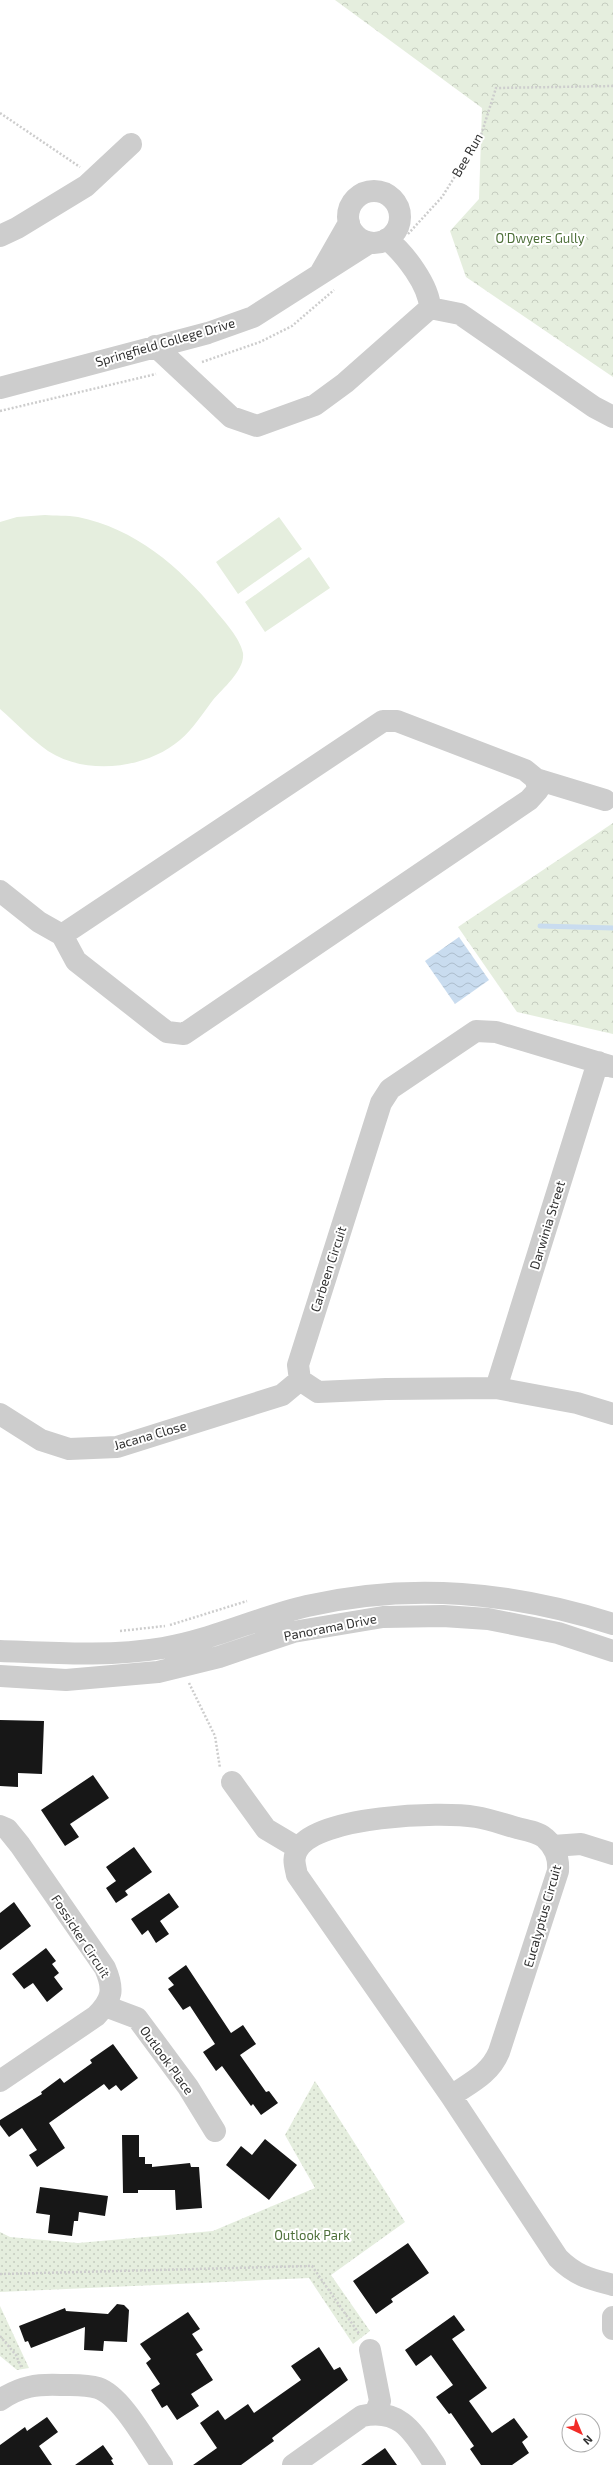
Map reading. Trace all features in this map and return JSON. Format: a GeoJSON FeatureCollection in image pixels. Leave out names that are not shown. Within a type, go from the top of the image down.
{"type":"FeatureCollection","features":[{"type":"Feature","properties":{"kind":"street"},"geometry":{"type":"LineString","coordinates":[[0,236],[17,228],[97,178],[131,144]]}},
{"type":"Feature","properties":{"kind":"street"},"geometry":{"type":"LineString","coordinates":[[155,346],[231,417],[257,426],[315,405],[345,383],[430,308],[430,297],[423,282],[384,242],[356,236],[349,223],[349,211],[355,200],[372,192],[384,194],[394,201],[399,212],[396,230],[384,242]]}},
{"type":"Feature","properties":{"kind":"street","name":"Springfield College Drive"},"geometry":{"type":"LineString","coordinates":[[320,275],[349,223]]}},
{"type":"Feature","properties":{"kind":"street","name":"Springfield College Drive"},"geometry":{"type":"LineString","coordinates":[[0,388],[208,333],[253,317],[320,275],[384,242]]}},
{"type":"Feature","properties":{"kind":"street"},"geometry":{"type":"LineString","coordinates":[[430,308],[460,314],[587,402],[613,417]]}},
{"type":"Feature","properties":{"kind":"street"},"geometry":{"type":"LineString","coordinates":[[62,935],[383,721],[397,721],[524,770],[536,779],[605,800]]}},
{"type":"Feature","properties":{"kind":"street"},"geometry":{"type":"LineString","coordinates":[[0,892],[39,922],[62,935],[76,961],[168,1032],[184,1034],[529,800],[538,790],[536,779]]}},
{"type":"Feature","properties":{"kind":"street","name":"Carbeen Circuit"},"geometry":{"type":"LineString","coordinates":[[300,1380],[298,1366],[381,1103],[390,1089],[476,1031],[496,1032],[606,1064]]}},
{"type":"Feature","properties":{"kind":"street","name":"Darwinia Street"},"geometry":{"type":"LineString","coordinates":[[496,1388],[606,1064]]}},
{"type":"Feature","properties":{"kind":"street"},"geometry":{"type":"LineString","coordinates":[[300,1380],[318,1392],[386,1389],[496,1388],[577,1403],[613,1414]]}},
{"type":"Feature","properties":{"kind":"street","name":"Jacana Close"},"geometry":{"type":"LineString","coordinates":[[0,1414],[41,1440],[69,1449],[117,1447],[282,1395],[300,1380]]}},
{"type":"Feature","properties":{"kind":"street","name":"Panorama Drive"},"geometry":{"type":"LineString","coordinates":[[0,1651],[94,1654],[163,1648],[308,1606],[395,1592],[438,1591],[508,1599],[578,1613],[613,1624]]}},
{"type":"Feature","properties":{"kind":"street","name":"Panorama Drive"},"geometry":{"type":"LineString","coordinates":[[0,1676],[66,1680],[158,1672],[219,1657],[293,1632],[384,1617],[443,1616],[488,1619],[558,1633],[613,1651]]}},
{"type":"Feature","properties":{"kind":"street"},"geometry":{"type":"LineString","coordinates":[[232,1782],[266,1829],[298,1848],[294,1858],[297,1875],[451,2096],[558,2258],[570,2270],[583,2277],[613,2285]]}},
{"type":"Feature","properties":{"kind":"street","name":"Eucalyptus Circuit"},"geometry":{"type":"LineString","coordinates":[[298,1848],[309,1837],[330,1828],[394,1815],[475,1817],[532,1832],[544,1837],[553,1846],[558,1860],[558,1870],[500,2052],[494,2065],[484,2074],[451,2096]]}},
{"type":"Feature","properties":{"kind":"street","name":"Fossicker Circuit"},"geometry":{"type":"LineString","coordinates":[[0,1826],[7,1829],[20,1845],[105,1968],[112,1985],[105,2006],[96,2016],[0,2081]]}},
{"type":"Feature","properties":{"kind":"street"},"geometry":{"type":"LineString","coordinates":[[553,1846],[581,1844],[613,1854]]}},
{"type":"Feature","properties":{"kind":"street","name":"Outlook Place"},"geometry":{"type":"LineString","coordinates":[[105,2006],[137,2018],[188,2087],[215,2131]]}},
{"type":"Feature","properties":{"kind":"street"},"geometry":{"type":"LineString","coordinates":[[613,2317],[613,2329]]}},
{"type":"Feature","properties":{"kind":"street"},"geometry":{"type":"LineString","coordinates":[[370,2350],[380,2401],[375,2414]]}},
{"type":"Feature","properties":{"kind":"street"},"geometry":{"type":"LineString","coordinates":[[0,2400],[22,2387],[30,2385],[86,2386],[108,2393],[124,2410],[162,2465]]}},
{"type":"Feature","properties":{"kind":"street"},"geometry":{"type":"LineString","coordinates":[[293,2465],[362,2416],[375,2414],[392,2415],[410,2428],[435,2465]]}},
{"type":"Feature","properties":{"kind":"path","name":"Bee Run"},"geometry":{"type":"LineString","coordinates":[[384,242],[416,229],[442,197],[481,135],[496,88],[613,86]]}},
{"type":"Feature","properties":{"kind":"path"},"geometry":{"type":"LineString","coordinates":[[0,113],[97,178]]}},
{"type":"Feature","properties":{"kind":"path"},"geometry":{"type":"LineString","coordinates":[[188,1681],[196,1679]]}},
{"type":"Feature","properties":{"kind":"path"},"geometry":{"type":"LineString","coordinates":[[0,2274],[312,2266],[370,2350]]}},
{"type":"Feature","properties":{"kind":"path"},"geometry":{"type":"LineString","coordinates":[[0,2336],[16,2355],[30,2385]]}},
{"type":"Feature","properties":{"kind":"green space","name":"O'Dwyers Gully"},"geometry":{"type":"Polygon","coordinates":[[[335,0],[613,0],[613,377],[466,277],[450,231],[479,199],[482,108],[335,0]]]}},
{"type":"Feature","properties":{"kind":"green space"},"geometry":{"type":"Polygon","coordinates":[[[45,515],[74,516],[99,522],[137,540],[187,579],[223,619],[239,642],[243,653],[243,659],[237,672],[185,736],[166,750],[133,763],[116,766],[80,764],[63,759],[48,751],[0,709],[0,522],[17,517],[45,515]]]}},
{"type":"Feature","properties":{"kind":"green space"},"geometry":{"type":"Polygon","coordinates":[[[279,517],[302,549],[238,594],[216,562],[279,517]]]}},
{"type":"Feature","properties":{"kind":"green space"},"geometry":{"type":"Polygon","coordinates":[[[309,557],[330,588],[265,632],[245,602],[309,557]]]}},
{"type":"Feature","properties":{"kind":"green space"},"geometry":{"type":"Polygon","coordinates":[[[613,823],[613,1034],[517,1012],[458,927],[613,823]]]}},
{"type":"Feature","properties":{"kind":"green space","name":"Outlook Park"},"geometry":{"type":"Polygon","coordinates":[[[315,2081],[405,2222],[331,2275],[370,2331],[353,2344],[309,2278],[0,2292],[0,2232],[10,2237],[78,2243],[213,2231],[315,2188],[285,2135],[315,2081]]]}},
{"type":"Feature","properties":{"kind":"green space"},"geometry":{"type":"Polygon","coordinates":[[[0,2306],[29,2368],[17,2370],[0,2356],[0,2306]]]}},
{"type":"Feature","properties":{"kind":"water"},"geometry":{"type":"Polygon","coordinates":[[[459,937],[489,980],[455,1004],[425,961],[459,937]]]}},
{"type":"Feature","properties":{"kind":"building"},"geometry":{"type":"Polygon","coordinates":[[[0,1720],[44,1721],[42,1774],[18,1773],[18,1787],[0,1786],[0,1720]]]}},
{"type":"Feature","properties":{"kind":"building"},"geometry":{"type":"Polygon","coordinates":[[[93,1775],[109,1798],[70,1824],[79,1837],[65,1846],[41,1810],[93,1775]]]}},
{"type":"Feature","properties":{"kind":"building"},"geometry":{"type":"Polygon","coordinates":[[[134,1847],[152,1872],[125,1891],[128,1895],[116,1903],[106,1888],[116,1881],[106,1867],[134,1847]]]}},
{"type":"Feature","properties":{"kind":"building"},"geometry":{"type":"Polygon","coordinates":[[[169,1893],[179,1907],[160,1921],[169,1934],[156,1943],[148,1930],[142,1935],[131,1919],[169,1893]]]}},
{"type":"Feature","properties":{"kind":"building"},"geometry":{"type":"Polygon","coordinates":[[[14,1902],[31,1926],[0,1950],[0,1913],[14,1902]]]}},
{"type":"Feature","properties":{"kind":"building"},"geometry":{"type":"Polygon","coordinates":[[[46,1948],[56,1961],[52,1964],[59,1973],[54,1977],[63,1989],[47,2002],[33,1983],[24,1989],[12,1974],[46,1948]]]}},
{"type":"Feature","properties":{"kind":"building"},"geometry":{"type":"Polygon","coordinates":[[[186,1965],[231,2033],[243,2025],[256,2044],[240,2055],[266,2092],[269,2091],[278,2103],[261,2115],[253,2104],[251,2106],[222,2066],[216,2071],[203,2052],[215,2044],[190,2006],[183,2010],[168,1989],[174,1985],[168,1978],[186,1965]]]}},
{"type":"Feature","properties":{"kind":"building"},"geometry":{"type":"Polygon","coordinates":[[[113,2044],[138,2078],[121,2091],[116,2085],[109,2090],[104,2084],[49,2123],[65,2148],[37,2167],[29,2155],[37,2150],[22,2128],[9,2137],[0,2125],[0,2120],[42,2094],[41,2092],[60,2078],[64,2083],[92,2063],[90,2060],[113,2044]]]}},
{"type":"Feature","properties":{"kind":"building"},"geometry":{"type":"Polygon","coordinates":[[[122,2135],[139,2135],[139,2157],[145,2157],[145,2164],[152,2164],[152,2167],[190,2163],[191,2167],[199,2167],[202,2208],[176,2210],[175,2190],[138,2190],[138,2193],[123,2193],[122,2135]]]}},
{"type":"Feature","properties":{"kind":"building"},"geometry":{"type":"Polygon","coordinates":[[[265,2139],[297,2165],[269,2200],[226,2165],[241,2146],[252,2155],[265,2139]]]}},
{"type":"Feature","properties":{"kind":"building"},"geometry":{"type":"Polygon","coordinates":[[[40,2187],[108,2196],[105,2216],[79,2212],[78,2221],[74,2221],[72,2236],[48,2233],[50,2215],[36,2213],[40,2187]]]}},
{"type":"Feature","properties":{"kind":"building"},"geometry":{"type":"Polygon","coordinates":[[[408,2243],[429,2273],[391,2299],[393,2302],[376,2314],[353,2281],[408,2243]]]}},
{"type":"Feature","properties":{"kind":"building"},"geometry":{"type":"Polygon","coordinates":[[[117,2304],[124,2305],[129,2310],[127,2342],[104,2341],[103,2351],[84,2350],[85,2327],[31,2348],[28,2341],[25,2342],[19,2326],[65,2308],[66,2311],[108,2314],[117,2304]]]}},
{"type":"Feature","properties":{"kind":"building"},"geometry":{"type":"Polygon","coordinates":[[[188,2312],[200,2329],[192,2334],[203,2350],[196,2354],[213,2380],[191,2394],[199,2406],[177,2420],[167,2405],[162,2408],[151,2390],[160,2384],[146,2363],[151,2359],[140,2344],[188,2312]]]}},
{"type":"Feature","properties":{"kind":"building"},"geometry":{"type":"Polygon","coordinates":[[[454,2315],[465,2330],[452,2339],[487,2388],[469,2401],[492,2433],[514,2418],[528,2437],[522,2442],[529,2453],[512,2465],[481,2465],[470,2449],[474,2446],[451,2413],[449,2414],[436,2397],[453,2385],[431,2355],[416,2366],[405,2350],[454,2315]]]}},
{"type":"Feature","properties":{"kind":"building"},"geometry":{"type":"Polygon","coordinates":[[[319,2347],[334,2370],[340,2367],[348,2380],[272,2438],[274,2441],[241,2465],[193,2465],[217,2448],[200,2423],[218,2410],[225,2420],[248,2404],[254,2413],[301,2380],[291,2366],[319,2347]]]}},
{"type":"Feature","properties":{"kind":"building"},"geometry":{"type":"Polygon","coordinates":[[[47,2417],[58,2432],[39,2446],[52,2465],[0,2465],[0,2445],[25,2427],[27,2431],[47,2417]]]}},
{"type":"Feature","properties":{"kind":"building"},"geometry":{"type":"Polygon","coordinates":[[[103,2445],[113,2459],[111,2460],[114,2465],[75,2465],[103,2445]]]}},
{"type":"Feature","properties":{"kind":"building"},"geometry":{"type":"Polygon","coordinates":[[[385,2448],[397,2465],[361,2465],[385,2448]]]}},
{"type":"Feature","properties":{"kind":"waterway"},"geometry":{"type":"LineString","coordinates":[[540,926],[613,928]]}}]}
